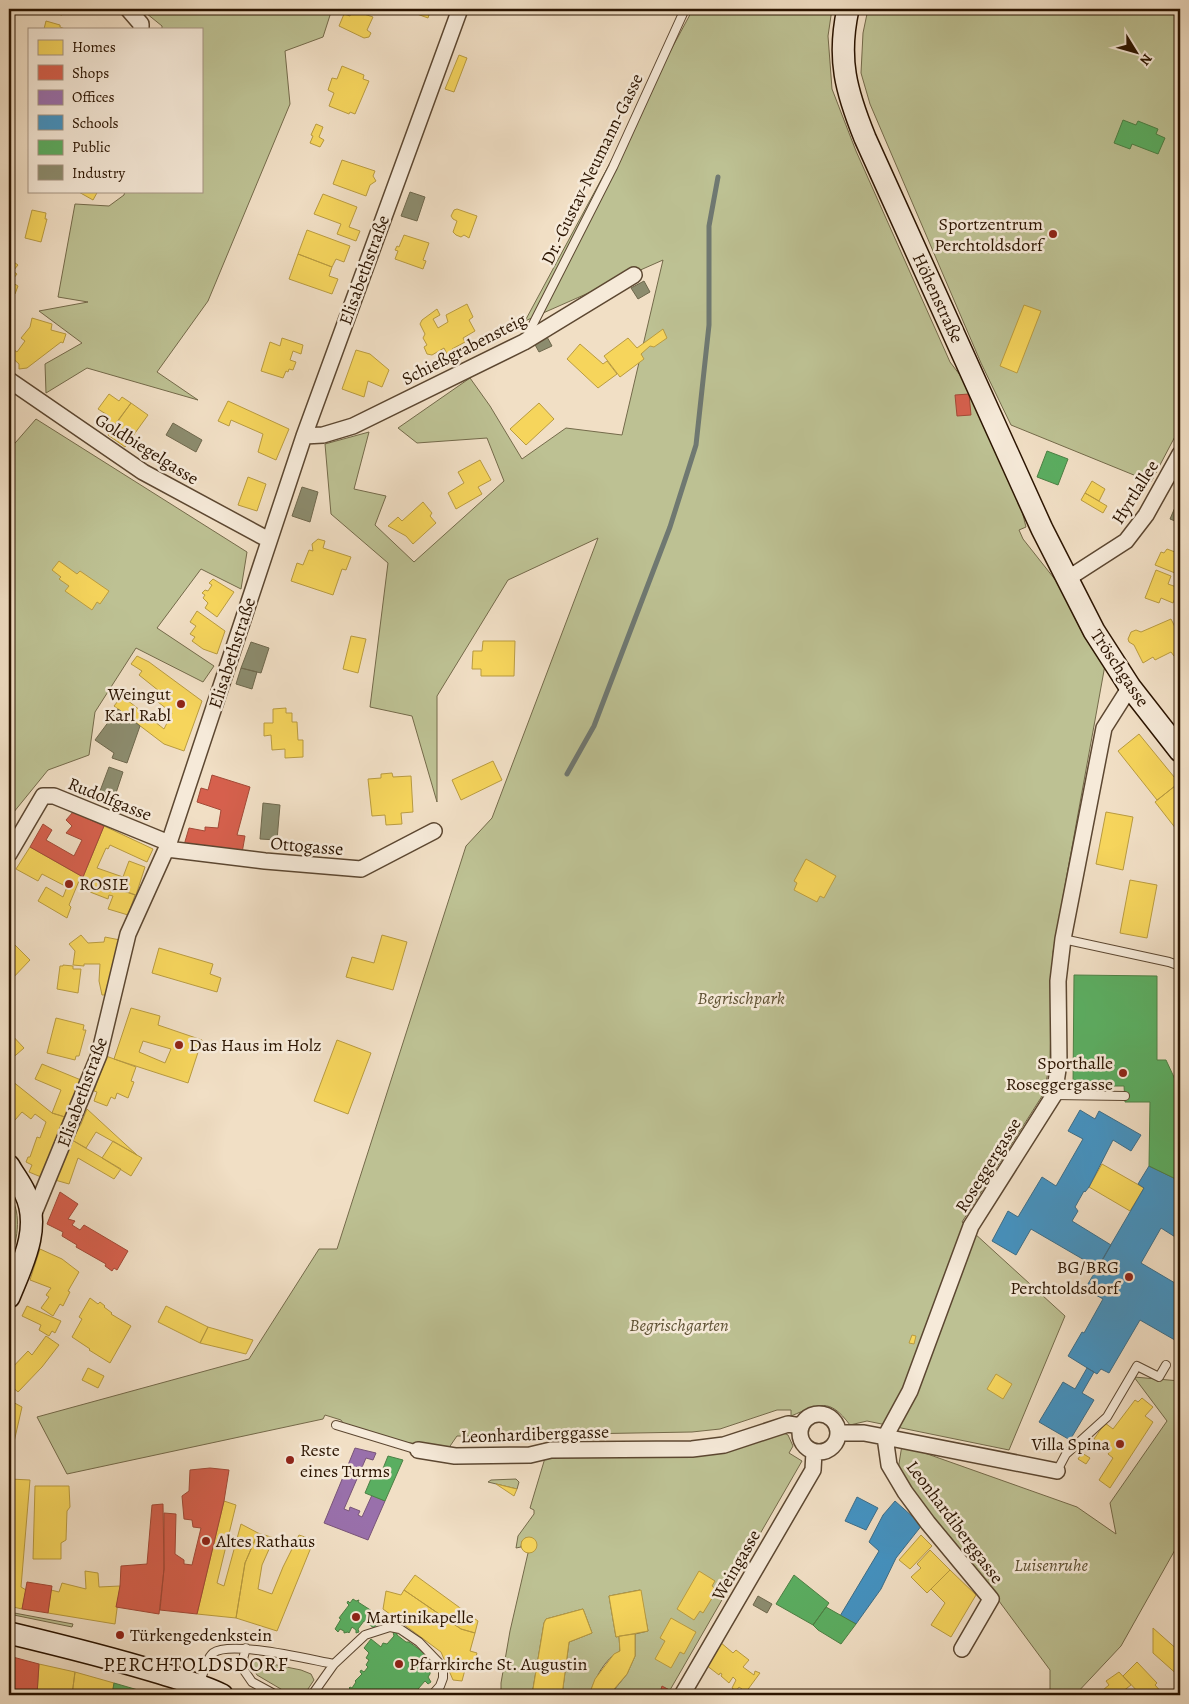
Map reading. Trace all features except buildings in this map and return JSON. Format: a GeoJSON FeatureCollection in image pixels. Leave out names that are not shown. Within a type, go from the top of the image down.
{"type":"FeatureCollection","features":[{"type":"Feature","properties":{"kind":"street"},"geometry":{"type":"LineString","coordinates":[[128,9],[141,24],[142,28]]}},
{"type":"Feature","properties":{"kind":"street","name":"Elisabethstraße"},"geometry":{"type":"LineString","coordinates":[[9,1297],[31,1236],[32,1218],[99,1055],[128,934],[168,846],[304,436],[460,9]]}},
{"type":"Feature","properties":{"kind":"street","name":"Höhenstraße"},"geometry":{"type":"LineString","coordinates":[[848,9],[843,31],[843,62],[846,86],[852,108],[1042,529],[1067,580]]}},
{"type":"Feature","properties":{"kind":"street","name":"Schießgrabensteig"},"geometry":{"type":"LineString","coordinates":[[304,436],[323,435],[353,426],[524,342],[634,275]]}},
{"type":"Feature","properties":{"kind":"street","name":"Goldbiegelgasse"},"geometry":{"type":"LineString","coordinates":[[9,380],[144,472],[269,540]]}},
{"type":"Feature","properties":{"kind":"street","name":"Hyrtlallee"},"geometry":{"type":"LineString","coordinates":[[1067,580],[1126,542],[1146,515],[1180,454]]}},
{"type":"Feature","properties":{"kind":"street","name":"Tröschgasse"},"geometry":{"type":"LineString","coordinates":[[1067,580],[1094,632],[1130,687],[1180,750]]}},
{"type":"Feature","properties":{"kind":"street","name":"Roseggergasse"},"geometry":{"type":"LineString","coordinates":[[885,1436],[910,1391],[971,1226],[1054,1095],[1059,1062],[1058,981],[1063,939],[1104,728],[1130,687]]}},
{"type":"Feature","properties":{"kind":"street","name":"Rudolfgasse"},"geometry":{"type":"LineString","coordinates":[[9,854],[43,796],[54,796],[168,846]]}},
{"type":"Feature","properties":{"kind":"street","name":"Ottogasse"},"geometry":{"type":"LineString","coordinates":[[168,846],[265,861],[361,869],[434,831]]}},
{"type":"Feature","properties":{"kind":"street"},"geometry":{"type":"LineString","coordinates":[[9,1166],[26,1194],[32,1218]]}},
{"type":"Feature","properties":{"kind":"street"},"geometry":{"type":"LineString","coordinates":[[814,1414],[823,1414],[831,1417],[837,1424],[839,1433],[835,1444],[826,1451],[814,1452],[802,1442],[800,1434],[801,1426],[806,1419],[814,1414]]}},
{"type":"Feature","properties":{"kind":"street","name":"Leonhardiberggasse"},"geometry":{"type":"LineString","coordinates":[[418,1450],[455,1456],[530,1455],[551,1450],[692,1449],[724,1445],[788,1424],[801,1426]]}},
{"type":"Feature","properties":{"kind":"street"},"geometry":{"type":"LineString","coordinates":[[839,1433],[864,1433],[885,1436]]}},
{"type":"Feature","properties":{"kind":"street","name":"Leonhardiberggasse"},"geometry":{"type":"LineString","coordinates":[[962,1649],[991,1598],[928,1523],[905,1492],[889,1465],[885,1436],[1057,1471]]}},
{"type":"Feature","properties":{"kind":"street","name":"Weingasse"},"geometry":{"type":"LineString","coordinates":[[682,1695],[813,1470],[814,1452]]}},
{"type":"Feature","properties":{"kind":"street"},"geometry":{"type":"LineString","coordinates":[[9,1633],[72,1647],[199,1686],[222,1695]]}},
{"type":"Feature","properties":{"kind":"lane","name":"Dr.-Gustav-Neumann-Gasse"},"geometry":{"type":"LineString","coordinates":[[524,342],[613,167],[685,9]]}},
{"type":"Feature","properties":{"kind":"lane"},"geometry":{"type":"LineString","coordinates":[[1063,939],[1180,966]]}},
{"type":"Feature","properties":{"kind":"lane"},"geometry":{"type":"LineString","coordinates":[[1054,1095],[1125,1096]]}},
{"type":"Feature","properties":{"kind":"lane"},"geometry":{"type":"LineString","coordinates":[[1057,1471],[1066,1454],[1107,1417],[1137,1366],[1159,1377],[1166,1365]]}},
{"type":"Feature","properties":{"kind":"lane"},"geometry":{"type":"LineString","coordinates":[[336,1425],[418,1450]]}},
{"type":"Feature","properties":{"kind":"lane"},"geometry":{"type":"LineString","coordinates":[[312,1695],[334,1664],[365,1636],[390,1627],[400,1629],[419,1642],[443,1667],[443,1678],[440,1686],[432,1695]]}},
{"type":"Feature","properties":{"kind":"lane"},"geometry":{"type":"LineString","coordinates":[[199,1686],[212,1654],[220,1650],[246,1648],[334,1664]]}},
{"type":"Feature","properties":{"kind":"lane"},"geometry":{"type":"LineString","coordinates":[[246,1648],[241,1666],[252,1682],[276,1695]]}},
{"type":"Feature","properties":{"kind":"green space"},"geometry":{"type":"Polygon","coordinates":[[[141,9],[332,9],[323,37],[285,51],[290,104],[208,301],[157,372],[198,400],[87,368],[46,393],[45,364],[82,343],[39,311],[88,302],[58,297],[75,204],[109,206],[124,195],[125,192],[202,192],[202,28],[162,28],[141,9]]]}},
{"type":"Feature","properties":{"kind":"green space","name":"Begrischpark"},"geometry":{"type":"Polygon","coordinates":[[[693,9],[832,9],[828,36],[832,89],[856,151],[950,362],[963,379],[1017,491],[1026,527],[1019,530],[1023,539],[1057,582],[1085,638],[1105,665],[1053,952],[1050,1061],[1044,1093],[962,1222],[1065,1316],[1009,1450],[867,1421],[850,1425],[836,1410],[824,1405],[809,1408],[791,1416],[791,1410],[777,1410],[720,1429],[692,1432],[457,1436],[448,1449],[400,1442],[344,1425],[341,1420],[325,1415],[323,1419],[67,1474],[37,1417],[249,1359],[319,1249],[337,1249],[466,846],[492,818],[598,538],[508,580],[437,696],[437,802],[412,716],[370,707],[388,563],[331,514],[325,444],[369,432],[354,489],[386,496],[375,525],[414,562],[504,481],[487,438],[417,443],[398,428],[470,378],[490,406],[522,459],[566,428],[622,435],[663,260],[525,321],[693,9]]]}},
{"type":"Feature","properties":{"kind":"green space","name":"Sportzentrum Perchtoldsdorf"},"geometry":{"type":"Polygon","coordinates":[[[868,9],[1180,9],[1180,427],[1151,482],[1011,425],[981,363],[870,104],[861,73],[863,33],[868,9]]]}},
{"type":"Feature","properties":{"kind":"green space"},"geometry":{"type":"Polygon","coordinates":[[[36,419],[247,552],[241,589],[201,569],[157,628],[214,666],[203,682],[136,648],[95,712],[89,755],[48,770],[9,818],[9,450],[36,419]]]}},
{"type":"Feature","properties":{"kind":"green space"},"geometry":{"type":"Polygon","coordinates":[[[9,1193],[16,1211],[17,1229],[9,1266],[9,1193]]]}},
{"type":"Feature","properties":{"kind":"green space","name":"Luisenruhe"},"geometry":{"type":"Polygon","coordinates":[[[1134,1377],[1180,1381],[1180,1541],[1121,1646],[1075,1695],[1050,1695],[1050,1670],[996,1597],[897,1476],[902,1445],[1077,1507],[1116,1534],[1110,1503],[1167,1421],[1134,1377]]]}},
{"type":"Feature","properties":{"kind":"green space"},"geometry":{"type":"Polygon","coordinates":[[[782,1432],[788,1435],[793,1446],[789,1453],[802,1461],[670,1690],[662,1687],[659,1695],[610,1695],[627,1674],[635,1656],[635,1634],[648,1631],[640,1590],[609,1596],[616,1637],[619,1636],[620,1651],[605,1664],[597,1676],[589,1695],[562,1695],[569,1642],[592,1633],[583,1609],[546,1619],[532,1695],[501,1695],[501,1683],[510,1631],[528,1553],[535,1550],[536,1543],[533,1539],[525,1538],[522,1541],[521,1547],[516,1548],[518,1536],[534,1514],[534,1510],[530,1508],[545,1458],[782,1432]]]}},
{"type":"Feature","properties":{"kind":"green space"},"geometry":{"type":"Polygon","coordinates":[[[516,1479],[519,1482],[517,1489],[488,1482],[491,1480],[516,1479]]]}},
{"type":"Feature","properties":{"kind":"green space"},"geometry":{"type":"Polygon","coordinates":[[[9,1612],[73,1624],[72,1627],[9,1614],[9,1612]]]}},
{"type":"Feature","properties":{"kind":"green space"},"geometry":{"type":"Polygon","coordinates":[[[247,1659],[301,1670],[311,1674],[314,1680],[304,1695],[291,1695],[257,1675],[247,1659]]]}},
{"type":"Feature","properties":{"kind":"waterway"},"geometry":{"type":"LineString","coordinates":[[567,774],[594,726],[670,527],[696,445],[709,325],[709,226],[718,177]]}},
{"type":"Feature","properties":{"kind":"place","name":"Sportzentrum Perchtoldsdorf"},"geometry":{"type":"Point","coordinates":[1053,234]}},
{"type":"Feature","properties":{"kind":"place","name":"Weingut Karl Rabl"},"geometry":{"type":"Point","coordinates":[181,704]}},
{"type":"Feature","properties":{"kind":"place","name":"ROSIE"},"geometry":{"type":"Point","coordinates":[69,884]}},
{"type":"Feature","properties":{"kind":"place","name":"Das Haus im Holz"},"geometry":{"type":"Point","coordinates":[179,1045]}},
{"type":"Feature","properties":{"kind":"place","name":"Sporthalle Roseggergasse"},"geometry":{"type":"Point","coordinates":[1123,1073]}},
{"type":"Feature","properties":{"kind":"place","name":"BG/BRG Perchtoldsdorf"},"geometry":{"type":"Point","coordinates":[1129,1277]}},
{"type":"Feature","properties":{"kind":"place","name":"Villa Spina"},"geometry":{"type":"Point","coordinates":[1120,1444]}},
{"type":"Feature","properties":{"kind":"place","name":"Reste eines Turms"},"geometry":{"type":"Point","coordinates":[290,1460]}},
{"type":"Feature","properties":{"kind":"place","name":"Altes Rathaus"},"geometry":{"type":"Point","coordinates":[206,1541]}},
{"type":"Feature","properties":{"kind":"place","name":"Martinikapelle"},"geometry":{"type":"Point","coordinates":[356,1617]}},
{"type":"Feature","properties":{"kind":"place","name":"Türkengedenkstein"},"geometry":{"type":"Point","coordinates":[120,1635]}},
{"type":"Feature","properties":{"kind":"place","name":"Pfarrkirche St. Augustin"},"geometry":{"type":"Point","coordinates":[399,1664]}},
{"type":"Feature","properties":{"kind":"district","name":"PERCHTOLDSDORF"},"geometry":{"type":"Point","coordinates":[196,1664]}},
{"type":"Feature","properties":{"kind":"park label","name":"Begrischgarten"},"geometry":{"type":"Point","coordinates":[679,1325]}}]}
